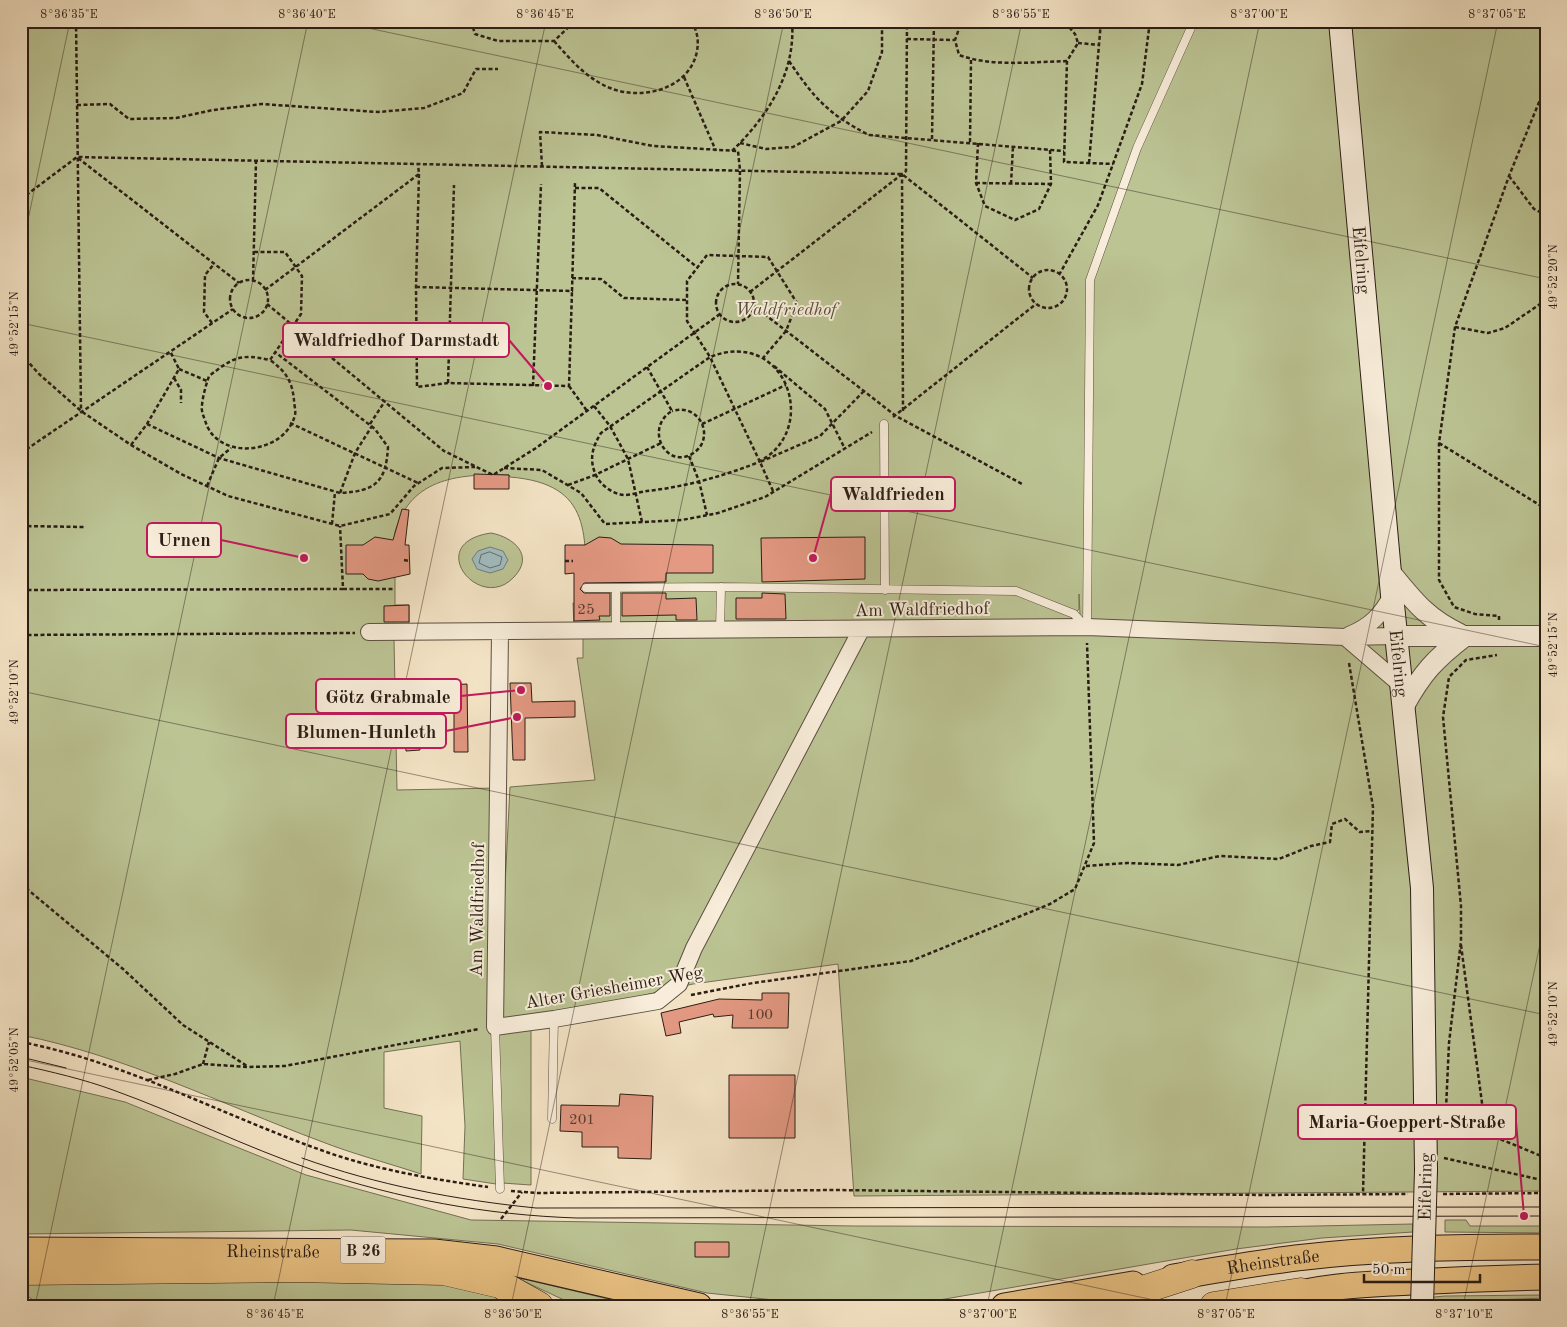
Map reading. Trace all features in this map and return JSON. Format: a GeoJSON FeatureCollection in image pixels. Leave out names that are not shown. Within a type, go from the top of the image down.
{"type":"FeatureCollection","features":[{"type":"Feature","properties":{"kind":"highway"},"geometry":{"type":"LineString","coordinates":[[21,1270],[293,1268],[444,1272],[500,1284],[539,1306]]}},
{"type":"Feature","properties":{"kind":"highway"},"geometry":{"type":"LineString","coordinates":[[1093,1306],[1192,1274]]}},
{"type":"Feature","properties":{"kind":"highway"},"geometry":{"type":"LineString","coordinates":[[1214,1306],[1301,1292]]}},
{"type":"Feature","properties":{"kind":"main road","name":"Eifelring"},"geometry":{"type":"LineString","coordinates":[[1340,21],[1392,595],[1422,888],[1426,1170],[1422,1306]]}},
{"type":"Feature","properties":{"kind":"main road","name":"Rheinstraße"},"geometry":{"type":"LineString","coordinates":[[1004,1306],[1296,1258],[1470,1246],[1546,1247]]}},
{"type":"Feature","properties":{"kind":"main road","name":"Rheinstraße"},"geometry":{"type":"LineString","coordinates":[[21,1250],[434,1252],[496,1259],[699,1306]]}},
{"type":"Feature","properties":{"kind":"main road","name":"Rheinstraße"},"geometry":{"type":"LineString","coordinates":[[1256,1306],[1301,1292],[1396,1282],[1546,1277]]}},
{"type":"Feature","properties":{"kind":"street"},"geometry":{"type":"LineString","coordinates":[[1390,572],[1425,613],[1440,625],[1464,636]]}},
{"type":"Feature","properties":{"kind":"street","name":"Am Waldfriedhof"},"geometry":{"type":"LineString","coordinates":[[1345,636],[1372,623],[1383,611],[1392,595]]}},
{"type":"Feature","properties":{"kind":"street","name":"Am Waldfriedhof"},"geometry":{"type":"LineString","coordinates":[[369,632],[1087,627],[1396,636]]}},
{"type":"Feature","properties":{"kind":"street"},"geometry":{"type":"LineString","coordinates":[[658,1001],[679,984],[694,948],[862,630]]}},
{"type":"Feature","properties":{"kind":"street","name":"Am Waldfriedhof"},"geometry":{"type":"LineString","coordinates":[[495,1027],[500,632]]}},
{"type":"Feature","properties":{"kind":"street"},"geometry":{"type":"LineString","coordinates":[[1345,636],[1402,696],[1419,680],[1434,660],[1464,636]]}},
{"type":"Feature","properties":{"kind":"street"},"geometry":{"type":"LineString","coordinates":[[1396,636],[1546,636]]}},
{"type":"Feature","properties":{"kind":"street","name":"Alter Griesheimer Weg"},"geometry":{"type":"LineString","coordinates":[[495,1027],[658,1001]]}},
{"type":"Feature","properties":{"kind":"lane"},"geometry":{"type":"LineString","coordinates":[[1087,627],[1090,280],[1137,148],[1194,21]]}},
{"type":"Feature","properties":{"kind":"lane"},"geometry":{"type":"LineString","coordinates":[[884,424],[885,590]]}},
{"type":"Feature","properties":{"kind":"lane"},"geometry":{"type":"LineString","coordinates":[[586,588],[721,586],[1016,591],[1074,614],[1087,627]]}},
{"type":"Feature","properties":{"kind":"lane"},"geometry":{"type":"LineString","coordinates":[[720,631],[721,586]]}},
{"type":"Feature","properties":{"kind":"lane"},"geometry":{"type":"LineString","coordinates":[[616,588],[616,631]]}},
{"type":"Feature","properties":{"kind":"lane"},"geometry":{"type":"LineString","coordinates":[[552,1119],[554,1019]]}},
{"type":"Feature","properties":{"kind":"lane","name":"Am Waldfriedhof"},"geometry":{"type":"LineString","coordinates":[[495,1027],[500,1189]]}},
{"type":"Feature","properties":{"kind":"path"},"geometry":{"type":"LineString","coordinates":[[76,21],[81,411]]}},
{"type":"Feature","properties":{"kind":"path"},"geometry":{"type":"LineString","coordinates":[[471,21],[474,34],[498,41],[554,42],[588,76],[611,89],[632,93],[652,91],[670,86],[684,77],[694,59],[698,44],[695,27],[691,21]]}},
{"type":"Feature","properties":{"kind":"path"},"geometry":{"type":"LineString","coordinates":[[554,42],[575,21]]}},
{"type":"Feature","properties":{"kind":"path"},"geometry":{"type":"LineString","coordinates":[[732,151],[751,132],[775,99],[788,70],[792,21]]}},
{"type":"Feature","properties":{"kind":"path"},"geometry":{"type":"LineString","coordinates":[[740,142],[766,149],[794,147],[841,121],[868,91],[882,52],[882,21]]}},
{"type":"Feature","properties":{"kind":"path"},"geometry":{"type":"LineString","coordinates":[[750,292],[906,171],[907,21]]}},
{"type":"Feature","properties":{"kind":"path"},"geometry":{"type":"LineString","coordinates":[[932,139],[934,21]]}},
{"type":"Feature","properties":{"kind":"path"},"geometry":{"type":"LineString","coordinates":[[1067,61],[1010,62],[971,59],[959,55],[955,40],[960,26],[974,21],[1069,27]]}},
{"type":"Feature","properties":{"kind":"path"},"geometry":{"type":"LineString","coordinates":[[1069,21],[1069,27],[1075,34],[1078,43],[1067,61],[1064,162],[1113,164]]}},
{"type":"Feature","properties":{"kind":"path"},"geometry":{"type":"LineString","coordinates":[[1089,164],[1100,21]]}},
{"type":"Feature","properties":{"kind":"path"},"geometry":{"type":"LineString","coordinates":[[1059,275],[1098,205],[1142,84],[1150,21]]}},
{"type":"Feature","properties":{"kind":"path"},"geometry":{"type":"LineString","coordinates":[[907,39],[955,40]]}},
{"type":"Feature","properties":{"kind":"path"},"geometry":{"type":"LineString","coordinates":[[1078,43],[1099,45]]}},
{"type":"Feature","properties":{"kind":"path"},"geometry":{"type":"LineString","coordinates":[[970,142],[971,59]]}},
{"type":"Feature","properties":{"kind":"path"},"geometry":{"type":"LineString","coordinates":[[789,60],[810,93],[841,121],[869,135],[1064,151]]}},
{"type":"Feature","properties":{"kind":"path"},"geometry":{"type":"LineString","coordinates":[[77,105],[110,104],[129,119],[176,118],[213,110],[262,104],[378,112],[424,108],[463,92],[476,69],[498,69]]}},
{"type":"Feature","properties":{"kind":"path"},"geometry":{"type":"LineString","coordinates":[[684,77],[716,151]]}},
{"type":"Feature","properties":{"kind":"path"},"geometry":{"type":"LineString","coordinates":[[1446,1110],[1449,1043],[1461,941],[1461,906],[1443,717],[1449,677],[1466,660],[1498,655],[1499,616],[1475,614],[1454,607],[1439,580],[1439,443],[1455,327],[1509,176],[1546,85]]}},
{"type":"Feature","properties":{"kind":"path"},"geometry":{"type":"LineString","coordinates":[[542,166],[540,132],[597,135],[653,146],[738,151],[740,170],[738,284]]}},
{"type":"Feature","properties":{"kind":"path"},"geometry":{"type":"LineString","coordinates":[[978,143],[976,183],[985,206],[1015,220],[1039,209],[1051,184],[1050,149]]}},
{"type":"Feature","properties":{"kind":"path"},"geometry":{"type":"LineString","coordinates":[[1012,184],[1013,146]]}},
{"type":"Feature","properties":{"kind":"path"},"geometry":{"type":"LineString","coordinates":[[77,157],[239,284]]}},
{"type":"Feature","properties":{"kind":"path"},"geometry":{"type":"LineString","coordinates":[[21,199],[77,157],[902,174],[1033,278]]}},
{"type":"Feature","properties":{"kind":"path"},"geometry":{"type":"LineString","coordinates":[[253,281],[256,161]]}},
{"type":"Feature","properties":{"kind":"path"},"geometry":{"type":"LineString","coordinates":[[418,164],[417,387],[448,383],[569,386]]}},
{"type":"Feature","properties":{"kind":"path"},"geometry":{"type":"LineString","coordinates":[[265,290],[419,174]]}},
{"type":"Feature","properties":{"kind":"path"},"geometry":{"type":"LineString","coordinates":[[902,174],[903,411]]}},
{"type":"Feature","properties":{"kind":"path"},"geometry":{"type":"LineString","coordinates":[[1509,176],[1534,209],[1546,215]]}},
{"type":"Feature","properties":{"kind":"path"},"geometry":{"type":"LineString","coordinates":[[575,182],[569,386],[587,411]]}},
{"type":"Feature","properties":{"kind":"path"},"geometry":{"type":"LineString","coordinates":[[976,183],[1051,184]]}},
{"type":"Feature","properties":{"kind":"path"},"geometry":{"type":"LineString","coordinates":[[533,386],[541,184]]}},
{"type":"Feature","properties":{"kind":"path"},"geometry":{"type":"LineString","coordinates":[[448,383],[454,185]]}},
{"type":"Feature","properties":{"kind":"path"},"geometry":{"type":"LineString","coordinates":[[575,188],[599,188],[698,268]]}},
{"type":"Feature","properties":{"kind":"path"},"geometry":{"type":"LineString","coordinates":[[254,252],[285,252],[302,276],[301,314],[292,324],[270,360]]}},
{"type":"Feature","properties":{"kind":"path"},"geometry":{"type":"LineString","coordinates":[[763,358],[786,331],[797,303],[768,257],[707,255],[687,281],[686,321],[710,357],[774,492]]}},
{"type":"Feature","properties":{"kind":"path"},"geometry":{"type":"LineString","coordinates":[[212,323],[204,312],[205,275],[214,264]]}},
{"type":"Feature","properties":{"kind":"path"},"geometry":{"type":"LineString","coordinates":[[1042,271],[1054,272],[1059,275],[1063,279],[1066,290],[1063,301],[1053,308],[1041,307],[1036,304],[1030,295],[1030,283],[1033,278],[1042,271]]}},
{"type":"Feature","properties":{"kind":"path"},"geometry":{"type":"LineString","coordinates":[[572,278],[601,279],[624,298],[687,300]]}},
{"type":"Feature","properties":{"kind":"path"},"geometry":{"type":"LineString","coordinates":[[253,281],[265,290],[267,304],[260,314],[249,318],[243,317],[233,309],[231,292],[239,284],[253,281]]}},
{"type":"Feature","properties":{"kind":"path"},"geometry":{"type":"LineString","coordinates":[[738,284],[750,292],[754,306],[752,312],[742,320],[730,321],[720,314],[716,303],[722,288],[738,284]]}},
{"type":"Feature","properties":{"kind":"path"},"geometry":{"type":"LineString","coordinates":[[416,287],[572,291]]}},
{"type":"Feature","properties":{"kind":"path"},"geometry":{"type":"LineString","coordinates":[[1455,327],[1488,333],[1505,328],[1546,300]]}},
{"type":"Feature","properties":{"kind":"path"},"geometry":{"type":"LineString","coordinates":[[267,304],[444,451],[493,475],[536,448],[720,314]]}},
{"type":"Feature","properties":{"kind":"path"},"geometry":{"type":"LineString","coordinates":[[504,468],[542,470],[582,492],[605,524],[682,520],[707,515],[765,497],[884,424],[903,411],[1036,304]]}},
{"type":"Feature","properties":{"kind":"path"},"geometry":{"type":"LineString","coordinates":[[754,306],[896,416],[1024,485]]}},
{"type":"Feature","properties":{"kind":"path"},"geometry":{"type":"LineString","coordinates":[[21,453],[53,434],[81,411],[233,309]]}},
{"type":"Feature","properties":{"kind":"path"},"geometry":{"type":"LineString","coordinates":[[845,449],[832,424],[825,409],[770,362],[763,358],[730,349],[710,357],[660,390],[601,433],[592,451],[592,463],[595,475],[602,484],[611,491],[624,495],[699,481],[760,462],[820,436],[832,424],[864,391]]}},
{"type":"Feature","properties":{"kind":"path"},"geometry":{"type":"LineString","coordinates":[[170,351],[179,369],[208,381]]}},
{"type":"Feature","properties":{"kind":"path"},"geometry":{"type":"LineString","coordinates":[[148,424],[219,458],[335,492],[360,492],[375,484],[384,476],[388,447],[371,425],[275,352]]}},
{"type":"Feature","properties":{"kind":"path"},"geometry":{"type":"LineString","coordinates":[[21,354],[39,374],[81,411],[131,446],[228,496],[340,526],[390,514],[418,483],[442,468],[476,467]]}},
{"type":"Feature","properties":{"kind":"path"},"geometry":{"type":"LineString","coordinates":[[236,356],[251,356],[270,360],[288,375],[293,392],[295,414],[290,423],[273,441],[254,449],[231,448],[216,439],[207,428],[201,407],[209,376],[236,356]]}},
{"type":"Feature","properties":{"kind":"path"},"geometry":{"type":"LineString","coordinates":[[760,462],[785,435],[790,422],[790,392],[770,362]]}},
{"type":"Feature","properties":{"kind":"path"},"geometry":{"type":"LineString","coordinates":[[647,368],[672,411]]}},
{"type":"Feature","properties":{"kind":"path"},"geometry":{"type":"LineString","coordinates":[[131,446],[148,424],[179,369]]}},
{"type":"Feature","properties":{"kind":"path"},"geometry":{"type":"LineString","coordinates":[[174,378],[182,390],[181,403]]}},
{"type":"Feature","properties":{"kind":"path"},"geometry":{"type":"LineString","coordinates":[[702,424],[786,385]]}},
{"type":"Feature","properties":{"kind":"path"},"geometry":{"type":"LineString","coordinates":[[340,493],[355,453],[384,401]]}},
{"type":"Feature","properties":{"kind":"path"},"geometry":{"type":"LineString","coordinates":[[594,406],[610,426],[628,459],[642,522]]}},
{"type":"Feature","properties":{"kind":"path"},"geometry":{"type":"LineString","coordinates":[[680,408],[692,412],[700,418],[702,424],[704,439],[699,449],[689,456],[676,457],[665,450],[661,443],[658,426],[664,416],[680,408]]}},
{"type":"Feature","properties":{"kind":"path"},"geometry":{"type":"LineString","coordinates":[[290,423],[418,483]]}},
{"type":"Feature","properties":{"kind":"path"},"geometry":{"type":"LineString","coordinates":[[568,485],[595,475],[661,443]]}},
{"type":"Feature","properties":{"kind":"path"},"geometry":{"type":"LineString","coordinates":[[1439,443],[1546,509]]}},
{"type":"Feature","properties":{"kind":"path"},"geometry":{"type":"LineString","coordinates":[[207,486],[219,458],[231,448]]}},
{"type":"Feature","properties":{"kind":"path"},"geometry":{"type":"LineString","coordinates":[[689,456],[699,481],[707,515]]}},
{"type":"Feature","properties":{"kind":"path"},"geometry":{"type":"LineString","coordinates":[[332,524],[335,492]]}},
{"type":"Feature","properties":{"kind":"path"},"geometry":{"type":"LineString","coordinates":[[21,526],[84,526]]}},
{"type":"Feature","properties":{"kind":"path"},"geometry":{"type":"LineString","coordinates":[[340,526],[343,589]]}},
{"type":"Feature","properties":{"kind":"path"},"geometry":{"type":"LineString","coordinates":[[404,560],[409,561]]}},
{"type":"Feature","properties":{"kind":"path"},"geometry":{"type":"LineString","coordinates":[[565,561],[573,561]]}},
{"type":"Feature","properties":{"kind":"path"},"geometry":{"type":"LineString","coordinates":[[21,590],[395,590]]}},
{"type":"Feature","properties":{"kind":"path"},"geometry":{"type":"LineString","coordinates":[[1087,627],[1094,843],[1086,866],[1127,863],[1178,865],[1220,856],[1279,859],[1311,846],[1330,842],[1332,824],[1345,819],[1360,832],[1372,831]]}},
{"type":"Feature","properties":{"kind":"path"},"geometry":{"type":"LineString","coordinates":[[21,635],[369,632]]}},
{"type":"Feature","properties":{"kind":"path"},"geometry":{"type":"LineString","coordinates":[[1345,636],[1373,807],[1363,1194]]}},
{"type":"Feature","properties":{"kind":"path","name":"Alter Griesheimer Weg"},"geometry":{"type":"LineString","coordinates":[[658,1001],[753,983],[911,961],[1050,904],[1075,889],[1086,866]]}},
{"type":"Feature","properties":{"kind":"path"},"geometry":{"type":"LineString","coordinates":[[21,884],[123,968],[183,1025],[248,1067]]}},
{"type":"Feature","properties":{"kind":"path"},"geometry":{"type":"LineString","coordinates":[[1461,941],[1484,1118],[1500,1139],[1546,1158]]}},
{"type":"Feature","properties":{"kind":"path"},"geometry":{"type":"LineString","coordinates":[[148,1080],[175,1074],[204,1064],[248,1067],[294,1064],[346,1056],[426,1038],[495,1027]]}},
{"type":"Feature","properties":{"kind":"path"},"geometry":{"type":"LineString","coordinates":[[21,1042],[107,1064],[319,1150],[419,1178],[522,1192],[834,1190],[1264,1195],[1411,1194]]}},
{"type":"Feature","properties":{"kind":"path"},"geometry":{"type":"LineString","coordinates":[[204,1064],[209,1042]]}},
{"type":"Feature","properties":{"kind":"path"},"geometry":{"type":"LineString","coordinates":[[1443,1148],[1443,1158],[1546,1181]]}},
{"type":"Feature","properties":{"kind":"path"},"geometry":{"type":"LineString","coordinates":[[502,1219],[522,1192]]}},
{"type":"Feature","properties":{"kind":"path"},"geometry":{"type":"LineString","coordinates":[[1440,1194],[1546,1193]]}},
{"type":"Feature","properties":{"kind":"path"},"geometry":{"type":"LineString","coordinates":[[1465,1306],[1546,1304]]}},
{"type":"Feature","properties":{"kind":"green space","name":"Waldfriedhof"},"geometry":{"type":"Polygon","coordinates":[[[21,21],[1546,21],[1546,1191],[854,1196],[838,964],[693,984],[531,1021],[531,1185],[502,1183],[498,1025],[510,787],[595,780],[577,658],[583,658],[583,634],[1081,635],[1079,594],[1079,609],[1070,620],[574,627],[573,603],[586,602],[586,556],[584,535],[579,517],[571,502],[557,490],[537,482],[510,477],[509,475],[456,478],[440,482],[426,489],[413,499],[403,513],[395,532],[395,605],[409,605],[409,626],[394,639],[397,790],[496,788],[493,1037],[496,1184],[463,1179],[465,1126],[460,1041],[384,1052],[384,1108],[422,1116],[421,1174],[332,1146],[136,1068],[60,1044],[21,1035],[21,21]]]}},
{"type":"Feature","properties":{"kind":"green space"},"geometry":{"type":"Polygon","coordinates":[[[491,533],[507,538],[519,548],[522,554],[522,561],[520,569],[514,577],[500,586],[486,587],[474,582],[464,573],[459,561],[461,549],[471,539],[491,533]]]}},
{"type":"Feature","properties":{"kind":"green space"},"geometry":{"type":"Polygon","coordinates":[[[21,1077],[125,1102],[306,1175],[471,1220],[855,1226],[1267,1227],[1413,1224],[1413,1232],[1322,1238],[1236,1249],[910,1305],[803,1303],[707,1293],[498,1244],[351,1230],[21,1234],[21,1077]]]}},
{"type":"Feature","properties":{"kind":"green space"},"geometry":{"type":"Polygon","coordinates":[[[1445,1220],[1466,1220],[1470,1226],[1546,1226],[1546,1233],[1445,1232],[1445,1220]]]}},
{"type":"Feature","properties":{"kind":"green space"},"geometry":{"type":"Polygon","coordinates":[[[515,1277],[638,1306],[570,1306],[564,1300],[515,1277]]]}},
{"type":"Feature","properties":{"kind":"green space"},"geometry":{"type":"Polygon","coordinates":[[[432,1278],[492,1291],[519,1306],[41,1306],[21,1291],[21,1281],[432,1278]]]}},
{"type":"Feature","properties":{"kind":"green space"},"geometry":{"type":"Polygon","coordinates":[[[1546,1295],[1546,1298],[1338,1306],[1445,1296],[1546,1295]]]}},
{"type":"Feature","properties":{"kind":"water"},"geometry":{"type":"Polygon","coordinates":[[[490,547],[503,551],[508,560],[503,569],[490,573],[477,569],[472,559],[478,551],[490,547]]]}},
{"type":"Feature","properties":{"kind":"building"},"geometry":{"type":"Polygon","coordinates":[[[474,474],[509,475],[509,489],[474,489],[474,474]]]}},
{"type":"Feature","properties":{"kind":"building"},"geometry":{"type":"Polygon","coordinates":[[[402,509],[409,510],[405,545],[409,545],[410,574],[378,581],[368,579],[363,574],[346,574],[346,545],[363,545],[375,537],[393,540],[402,509]]]}},
{"type":"Feature","properties":{"kind":"building"},"geometry":{"type":"Polygon","coordinates":[[[599,537],[611,538],[621,544],[713,545],[713,573],[666,573],[666,582],[584,583],[580,589],[584,593],[610,593],[610,616],[599,616],[600,620],[574,621],[574,573],[565,574],[565,545],[585,545],[599,537]]]}},
{"type":"Feature","properties":{"kind":"building"},"geometry":{"type":"Polygon","coordinates":[[[865,537],[865,579],[762,582],[761,538],[865,537]]]}},
{"type":"Feature","properties":{"kind":"building"},"geometry":{"type":"Polygon","coordinates":[[[622,593],[666,593],[666,599],[696,598],[697,620],[676,620],[676,615],[622,616],[622,593]]]}},
{"type":"Feature","properties":{"kind":"building"},"geometry":{"type":"Polygon","coordinates":[[[762,593],[785,594],[786,619],[736,619],[736,598],[762,598],[762,593]]]}},
{"type":"Feature","properties":{"kind":"building"},"geometry":{"type":"Polygon","coordinates":[[[409,605],[409,622],[384,622],[384,606],[409,605]]]}},
{"type":"Feature","properties":{"kind":"building"},"geometry":{"type":"Polygon","coordinates":[[[510,683],[531,683],[532,702],[575,701],[575,717],[525,718],[525,760],[513,760],[510,683]]]}},
{"type":"Feature","properties":{"kind":"building"},"geometry":{"type":"Polygon","coordinates":[[[467,684],[468,752],[454,752],[454,712],[415,713],[415,696],[447,695],[447,685],[467,684]]]}},
{"type":"Feature","properties":{"kind":"building"},"geometry":{"type":"Polygon","coordinates":[[[419,733],[420,750],[406,751],[405,734],[419,733]]]}},
{"type":"Feature","properties":{"kind":"building"},"geometry":{"type":"Polygon","coordinates":[[[762,993],[789,993],[788,1028],[732,1028],[733,1015],[714,1017],[713,1014],[679,1022],[681,1033],[666,1036],[661,1013],[719,999],[762,1000],[762,993]]]}},
{"type":"Feature","properties":{"kind":"building"},"geometry":{"type":"Polygon","coordinates":[[[729,1075],[795,1075],[795,1138],[729,1138],[729,1075]]]}},
{"type":"Feature","properties":{"kind":"building"},"geometry":{"type":"Polygon","coordinates":[[[620,1094],[653,1096],[651,1159],[618,1158],[618,1147],[582,1147],[582,1132],[560,1131],[561,1105],[619,1106],[620,1094]]]}},
{"type":"Feature","properties":{"kind":"building"},"geometry":{"type":"Polygon","coordinates":[[[695,1242],[729,1242],[729,1257],[695,1257],[695,1242]]]}},
{"type":"Feature","properties":{"kind":"tram line"},"geometry":{"type":"LineString","coordinates":[[21,1057],[66,1068]]}},
{"type":"Feature","properties":{"kind":"tram line"},"geometry":{"type":"LineString","coordinates":[[21,1065],[79,1079],[113,1090],[288,1161],[346,1180],[444,1204],[510,1213],[577,1218],[1546,1216]]}},
{"type":"Feature","properties":{"kind":"tram line"},"geometry":{"type":"LineString","coordinates":[[302,1158],[388,1184],[476,1201],[536,1208],[1546,1207]]}},
{"type":"Feature","properties":{"kind":"place","name":"Waldfriedhof Darmstadt"},"geometry":{"type":"Point","coordinates":[548,386]}},
{"type":"Feature","properties":{"kind":"place","name":"Urnen"},"geometry":{"type":"Point","coordinates":[304,558]}},
{"type":"Feature","properties":{"kind":"place","name":"Waldfrieden"},"geometry":{"type":"Point","coordinates":[813,558]}},
{"type":"Feature","properties":{"kind":"place","name":"Götz Grabmale"},"geometry":{"type":"Point","coordinates":[521,690]}},
{"type":"Feature","properties":{"kind":"place","name":"Blumen-Hunleth"},"geometry":{"type":"Point","coordinates":[517,717]}},
{"type":"Feature","properties":{"kind":"place","name":"Maria-Goeppert-Straße"},"geometry":{"type":"Point","coordinates":[1524,1216]}}]}
